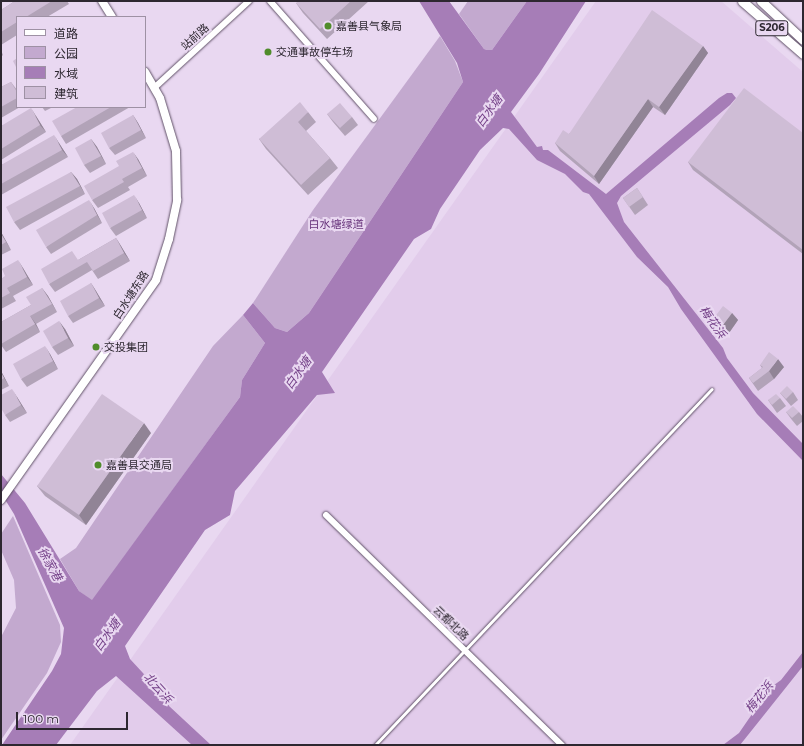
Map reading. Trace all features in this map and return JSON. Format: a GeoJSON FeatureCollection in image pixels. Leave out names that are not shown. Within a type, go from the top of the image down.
{"type":"FeatureCollection","features":[{"type":"Feature","properties":{"kind":"main road","name":"S206"},"geometry":{"type":"LineString","coordinates":[[742,1],[803,54]]}},
{"type":"Feature","properties":{"kind":"main road","name":"S206"},"geometry":{"type":"LineString","coordinates":[[760,1],[803,40]]}},
{"type":"Feature","properties":{"kind":"street"},"geometry":{"type":"LineString","coordinates":[[102,1],[111,16]]}},
{"type":"Feature","properties":{"kind":"street","name":"站前路"},"geometry":{"type":"LineString","coordinates":[[154,88],[249,1]]}},
{"type":"Feature","properties":{"kind":"street"},"geometry":{"type":"LineString","coordinates":[[270,1],[374,119]]}},
{"type":"Feature","properties":{"kind":"street","name":"白水塘东路"},"geometry":{"type":"LineString","coordinates":[[1,500],[156,280],[169,239],[177,200],[176,150],[160,98],[146,74]]}},
{"type":"Feature","properties":{"kind":"street","name":"云都北路"},"geometry":{"type":"LineString","coordinates":[[326,516],[562,745]]}},
{"type":"Feature","properties":{"kind":"lane"},"geometry":{"type":"LineString","coordinates":[[375,745],[712,389]]}},
{"type":"Feature","properties":{"kind":"shaded area"},"geometry":{"type":"Polygon","coordinates":[[[596,1],[721,1],[803,72],[803,745],[70,745],[596,1]]]}},
{"type":"Feature","properties":{"kind":"green space"},"geometry":{"type":"Polygon","coordinates":[[[468,1],[527,1],[492,50],[487,50],[484,49],[459,14],[468,1]]]}},
{"type":"Feature","properties":{"kind":"green space","name":"白水塘绿道"},"geometry":{"type":"Polygon","coordinates":[[[440,36],[455,61],[463,82],[309,313],[287,332],[275,328],[253,303],[313,210],[440,36]]]}},
{"type":"Feature","properties":{"kind":"green space"},"geometry":{"type":"Polygon","coordinates":[[[243,315],[265,343],[242,380],[240,397],[92,601],[79,591],[60,559],[76,548],[213,346],[243,315]]]}},
{"type":"Feature","properties":{"kind":"green space"},"geometry":{"type":"Polygon","coordinates":[[[13,516],[60,625],[61,642],[47,673],[1,740],[1,637],[16,608],[14,580],[1,550],[1,534],[13,516]]]}},
{"type":"Feature","properties":{"kind":"water"},"geometry":{"type":"Polygon","coordinates":[[[419,1],[449,1],[484,49],[492,50],[527,1],[586,1],[539,74],[511,112],[537,147],[542,146],[543,150],[548,150],[606,194],[719,98],[727,93],[732,93],[736,98],[730,105],[621,196],[617,203],[624,222],[723,348],[727,358],[753,393],[803,444],[803,461],[757,414],[681,309],[668,287],[637,257],[589,194],[583,192],[565,174],[537,160],[509,129],[503,128],[480,150],[440,209],[431,229],[414,239],[322,372],[335,393],[317,395],[235,491],[230,515],[205,530],[125,646],[130,659],[167,699],[169,706],[211,745],[192,745],[116,676],[97,691],[56,745],[2,745],[52,671],[61,654],[64,628],[14,514],[1,493],[1,474],[25,503],[79,591],[92,600],[240,397],[242,380],[265,343],[243,315],[253,303],[275,328],[287,332],[309,313],[463,82],[457,63],[419,1]]]}},
{"type":"Feature","properties":{"kind":"water"},"geometry":{"type":"Polygon","coordinates":[[[803,652],[803,666],[740,745],[723,745],[739,733],[770,688],[781,680],[803,652]]]}},
{"type":"Feature","properties":{"kind":"building"},"geometry":{"type":"Polygon","coordinates":[[[15,1],[52,1],[28,16],[16,16],[16,23],[1,32],[1,10],[15,1]]]}},
{"type":"Feature","properties":{"kind":"building"},"geometry":{"type":"Polygon","coordinates":[[[298,1],[351,1],[320,29],[296,3],[298,1]]]}},
{"type":"Feature","properties":{"kind":"building"},"geometry":{"type":"Polygon","coordinates":[[[652,10],[703,46],[659,107],[648,99],[594,176],[555,143],[563,130],[569,134],[652,10]]]}},
{"type":"Feature","properties":{"kind":"building"},"geometry":{"type":"Polygon","coordinates":[[[16,59],[16,67],[13,61],[16,59]]]}},
{"type":"Feature","properties":{"kind":"building"},"geometry":{"type":"Polygon","coordinates":[[[11,82],[16,90],[16,99],[1,107],[1,87],[11,82]]]}},
{"type":"Feature","properties":{"kind":"building"},"geometry":{"type":"Polygon","coordinates":[[[744,88],[803,133],[803,250],[688,162],[744,88]]]}},
{"type":"Feature","properties":{"kind":"building"},"geometry":{"type":"Polygon","coordinates":[[[300,102],[308,112],[298,122],[330,158],[301,185],[259,139],[300,102]]]}},
{"type":"Feature","properties":{"kind":"building"},"geometry":{"type":"Polygon","coordinates":[[[340,103],[352,117],[340,128],[327,114],[340,103]]]}},
{"type":"Feature","properties":{"kind":"building"},"geometry":{"type":"Polygon","coordinates":[[[31,108],[40,125],[1,149],[1,126],[31,108]]]}},
{"type":"Feature","properties":{"kind":"building"},"geometry":{"type":"Polygon","coordinates":[[[75,108],[109,108],[61,136],[52,121],[75,108]]]}},
{"type":"Feature","properties":{"kind":"building"},"geometry":{"type":"Polygon","coordinates":[[[133,115],[141,130],[109,148],[101,133],[133,115]]]}},
{"type":"Feature","properties":{"kind":"building"},"geometry":{"type":"Polygon","coordinates":[[[54,135],[62,150],[1,184],[1,165],[54,135]]]}},
{"type":"Feature","properties":{"kind":"building"},"geometry":{"type":"Polygon","coordinates":[[[91,139],[101,156],[84,165],[75,148],[91,139]]]}},
{"type":"Feature","properties":{"kind":"building"},"geometry":{"type":"Polygon","coordinates":[[[133,152],[142,168],[122,179],[124,182],[92,200],[84,186],[119,166],[116,161],[133,152]]]}},
{"type":"Feature","properties":{"kind":"building"},"geometry":{"type":"Polygon","coordinates":[[[71,172],[80,186],[14,222],[6,207],[71,172]]]}},
{"type":"Feature","properties":{"kind":"building"},"geometry":{"type":"Polygon","coordinates":[[[637,188],[643,197],[629,207],[623,198],[637,188]]]}},
{"type":"Feature","properties":{"kind":"building"},"geometry":{"type":"Polygon","coordinates":[[[134,195],[142,210],[110,228],[102,213],[134,195]]]}},
{"type":"Feature","properties":{"kind":"building"},"geometry":{"type":"Polygon","coordinates":[[[89,200],[97,215],[46,247],[36,230],[89,200]]]}},
{"type":"Feature","properties":{"kind":"building"},"geometry":{"type":"Polygon","coordinates":[[[1,234],[6,242],[1,245],[1,234]]]}},
{"type":"Feature","properties":{"kind":"building"},"geometry":{"type":"Polygon","coordinates":[[[116,238],[124,253],[93,271],[87,262],[49,284],[41,269],[72,251],[78,260],[116,238]]]}},
{"type":"Feature","properties":{"kind":"building"},"geometry":{"type":"Polygon","coordinates":[[[18,260],[27,277],[7,288],[10,293],[1,298],[1,279],[5,276],[2,269],[18,260]]]}},
{"type":"Feature","properties":{"kind":"building"},"geometry":{"type":"Polygon","coordinates":[[[91,283],[99,298],[68,316],[60,301],[91,283]]]}},
{"type":"Feature","properties":{"kind":"building"},"geometry":{"type":"Polygon","coordinates":[[[42,288],[52,304],[30,316],[35,324],[1,344],[1,322],[31,305],[26,297],[42,288]]]}},
{"type":"Feature","properties":{"kind":"building"},"geometry":{"type":"Polygon","coordinates":[[[723,306],[732,313],[723,325],[714,318],[723,306]]]}},
{"type":"Feature","properties":{"kind":"building"},"geometry":{"type":"Polygon","coordinates":[[[59,321],[68,338],[52,347],[43,331],[59,321]]]}},
{"type":"Feature","properties":{"kind":"building"},"geometry":{"type":"Polygon","coordinates":[[[45,346],[53,361],[21,379],[13,364],[45,346]]]}},
{"type":"Feature","properties":{"kind":"building"},"geometry":{"type":"Polygon","coordinates":[[[769,352],[778,359],[769,371],[753,383],[749,378],[763,367],[760,365],[769,352]]]}},
{"type":"Feature","properties":{"kind":"building"},"geometry":{"type":"Polygon","coordinates":[[[1,373],[4,378],[1,380],[1,373]]]}},
{"type":"Feature","properties":{"kind":"building"},"geometry":{"type":"Polygon","coordinates":[[[787,386],[793,392],[786,399],[780,393],[787,386]]]}},
{"type":"Feature","properties":{"kind":"building"},"geometry":{"type":"Polygon","coordinates":[[[12,389],[21,405],[5,415],[1,408],[1,395],[12,389]]]}},
{"type":"Feature","properties":{"kind":"building","name":"嘉善县交通局"},"geometry":{"type":"Polygon","coordinates":[[[102,394],[144,423],[79,515],[37,486],[102,394]]]}},
{"type":"Feature","properties":{"kind":"building"},"geometry":{"type":"Polygon","coordinates":[[[776,394],[780,398],[772,405],[768,400],[776,394]]]}},
{"type":"Feature","properties":{"kind":"building"},"geometry":{"type":"Polygon","coordinates":[[[793,406],[799,412],[792,418],[786,412],[793,406]]]}},
{"type":"Feature","properties":{"kind":"place","name":"嘉善县气象局"},"geometry":{"type":"Point","coordinates":[328,26]}},
{"type":"Feature","properties":{"kind":"place","name":"交通事故停车场"},"geometry":{"type":"Point","coordinates":[268,52]}},
{"type":"Feature","properties":{"kind":"place","name":"交投集团"},"geometry":{"type":"Point","coordinates":[96,347]}},
{"type":"Feature","properties":{"kind":"place","name":"嘉善县交通局"},"geometry":{"type":"Point","coordinates":[98,465]}},
{"type":"Feature","properties":{"kind":"water label","name":"白水塘"},"geometry":{"type":"Point","coordinates":[489,111]}},
{"type":"Feature","properties":{"kind":"water label","name":"梅花浜"},"geometry":{"type":"Point","coordinates":[713,322]}},
{"type":"Feature","properties":{"kind":"water label","name":"白水塘"},"geometry":{"type":"Point","coordinates":[298,373]}},
{"type":"Feature","properties":{"kind":"water label","name":"徐家港"},"geometry":{"type":"Point","coordinates":[50,564]}},
{"type":"Feature","properties":{"kind":"water label","name":"白水塘"},"geometry":{"type":"Point","coordinates":[107,635]}},
{"type":"Feature","properties":{"kind":"water label","name":"北云浜"},"geometry":{"type":"Point","coordinates":[158,688]}},
{"type":"Feature","properties":{"kind":"water label","name":"梅花浜"},"geometry":{"type":"Point","coordinates":[759,697]}}]}
